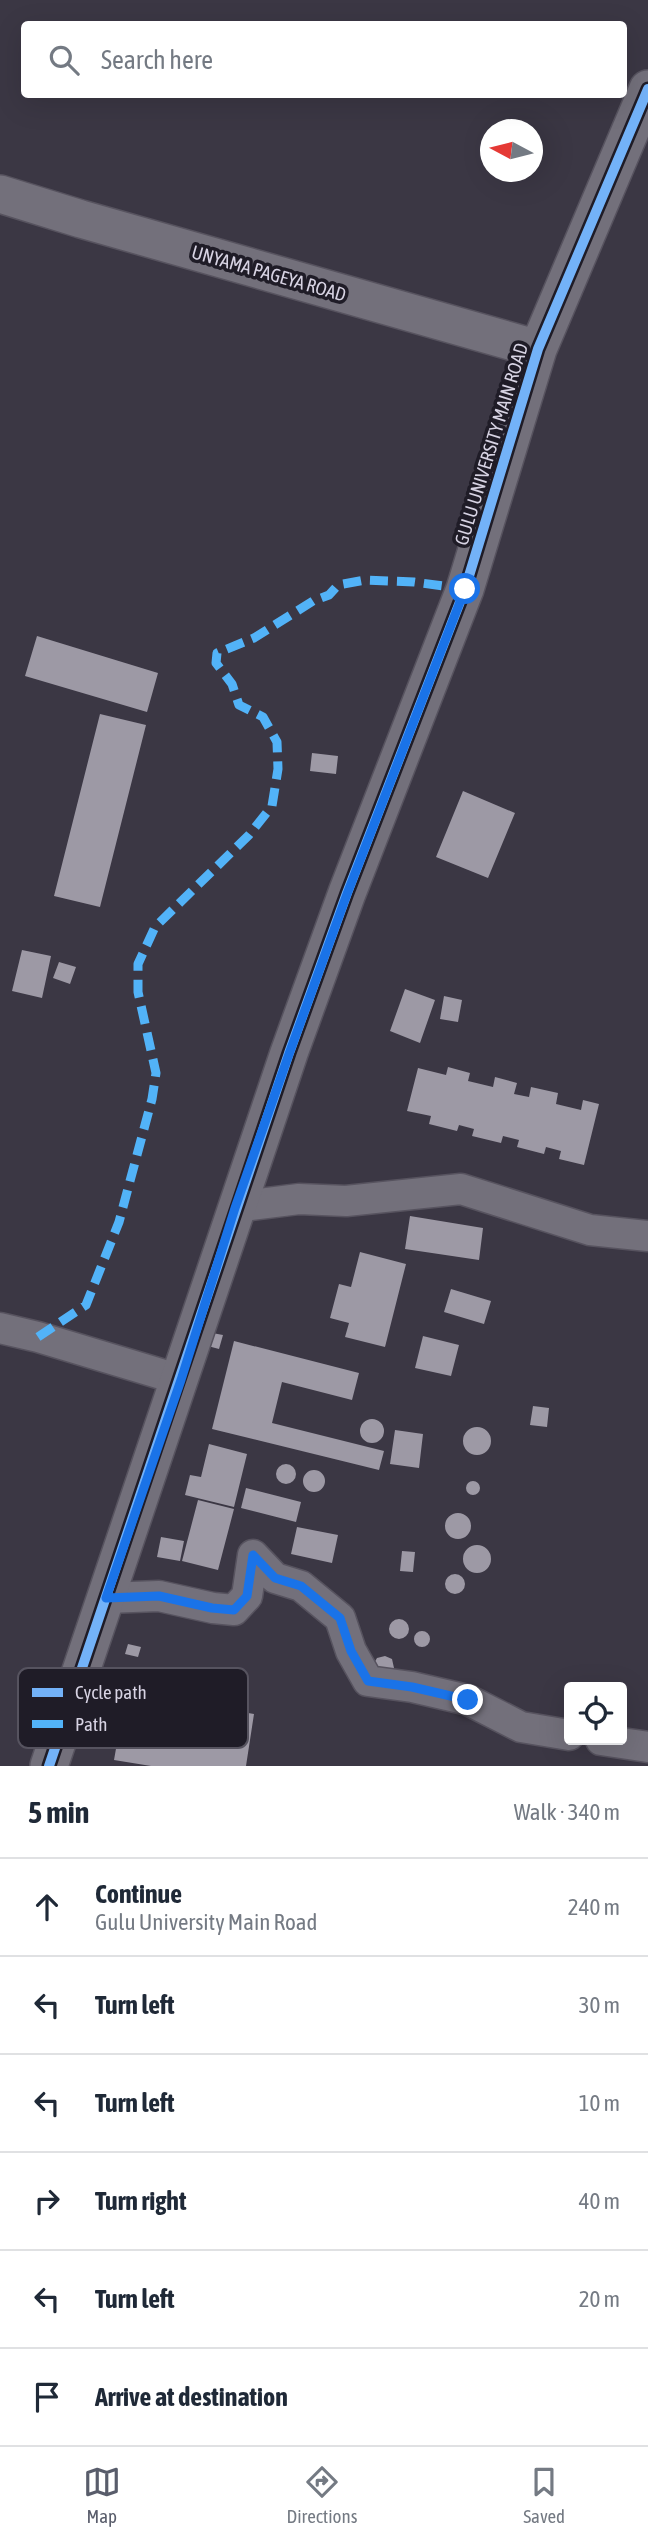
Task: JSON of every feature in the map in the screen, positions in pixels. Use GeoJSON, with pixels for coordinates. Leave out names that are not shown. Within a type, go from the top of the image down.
{"type":"FeatureCollection","features":[{"type":"Feature","properties":{"kind":"street","name":"GULU UNIVERSITY MAIN ROAD"},"geometry":{"type":"LineString","coordinates":[[82,1668],[181,1380],[235,1208],[342,906],[465,589],[538,349],[648,89]]}},
{"type":"Feature","properties":{"kind":"street","name":"UNYAMA PAGEYA ROAD"},"geometry":{"type":"LineString","coordinates":[[0,194],[538,349]]}},
{"type":"Feature","properties":{"kind":"street"},"geometry":{"type":"LineString","coordinates":[[235,1208],[299,1199],[346,1200],[461,1189],[590,1230],[648,1236]]}},
{"type":"Feature","properties":{"kind":"street"},"geometry":{"type":"LineString","coordinates":[[0,1328],[181,1380]]}},
{"type":"Feature","properties":{"kind":"street"},"geometry":{"type":"LineString","coordinates":[[106,1598],[159,1596],[234,1610],[247,1596],[253,1555],[275,1578],[301,1586],[340,1618],[351,1651],[368,1681],[412,1687],[468,1700],[521,1727],[564,1734]]}},
{"type":"Feature","properties":{"kind":"street"},"geometry":{"type":"LineString","coordinates":[[627,1744],[648,1747]]}},
{"type":"Feature","properties":{"kind":"street","name":"GULU UNIVERSITY MAIN ROAD"},"geometry":{"type":"LineString","coordinates":[[49,1766],[55,1748]]}},
{"type":"Feature","properties":{"kind":"building"},"geometry":{"type":"Polygon","coordinates":[[[37,636],[158,673],[147,712],[25,676],[37,636]]]}},
{"type":"Feature","properties":{"kind":"building"},"geometry":{"type":"Polygon","coordinates":[[[100,714],[146,725],[100,907],[54,896],[100,714]]]}},
{"type":"Feature","properties":{"kind":"building"},"geometry":{"type":"Polygon","coordinates":[[[312,753],[338,756],[336,774],[310,771],[312,753]]]}},
{"type":"Feature","properties":{"kind":"building"},"geometry":{"type":"Polygon","coordinates":[[[463,791],[515,813],[488,878],[436,857],[463,791]]]}},
{"type":"Feature","properties":{"kind":"building"},"geometry":{"type":"Polygon","coordinates":[[[22,950],[51,956],[42,998],[12,991],[22,950]]]}},
{"type":"Feature","properties":{"kind":"building"},"geometry":{"type":"Polygon","coordinates":[[[59,962],[76,967],[70,984],[53,978],[59,962]]]}},
{"type":"Feature","properties":{"kind":"building"},"geometry":{"type":"Polygon","coordinates":[[[405,989],[435,1000],[420,1043],[390,1031],[405,989]]]}},
{"type":"Feature","properties":{"kind":"building"},"geometry":{"type":"Polygon","coordinates":[[[444,996],[462,1000],[458,1022],[440,1019],[444,996]]]}},
{"type":"Feature","properties":{"kind":"building"},"geometry":{"type":"Polygon","coordinates":[[[448,1067],[470,1073],[468,1081],[493,1087],[495,1077],[517,1083],[514,1094],[529,1097],[531,1087],[558,1093],[556,1104],[581,1110],[583,1100],[599,1104],[584,1165],[559,1159],[561,1151],[546,1147],[544,1154],[517,1147],[519,1140],[503,1136],[501,1143],[472,1136],[474,1129],[459,1125],[457,1131],[429,1124],[431,1116],[407,1111],[418,1068],[446,1075],[448,1067]]]}},
{"type":"Feature","properties":{"kind":"building"},"geometry":{"type":"Polygon","coordinates":[[[410,1216],[483,1228],[479,1260],[405,1249],[410,1216]]]}},
{"type":"Feature","properties":{"kind":"building"},"geometry":{"type":"Polygon","coordinates":[[[360,1252],[406,1264],[385,1347],[345,1337],[349,1323],[330,1318],[339,1284],[351,1287],[360,1252]]]}},
{"type":"Feature","properties":{"kind":"building"},"geometry":{"type":"Polygon","coordinates":[[[451,1289],[491,1301],[484,1324],[444,1312],[451,1289]]]}},
{"type":"Feature","properties":{"kind":"building"},"geometry":{"type":"Polygon","coordinates":[[[207,1332],[223,1335],[219,1349],[204,1345],[207,1332]]]}},
{"type":"Feature","properties":{"kind":"building"},"geometry":{"type":"Polygon","coordinates":[[[423,1336],[459,1345],[451,1376],[415,1368],[423,1336]]]}},
{"type":"Feature","properties":{"kind":"building"},"geometry":{"type":"Polygon","coordinates":[[[234,1341],[359,1373],[352,1400],[282,1382],[272,1423],[384,1451],[379,1470],[212,1429],[234,1341]]]}},
{"type":"Feature","properties":{"kind":"building"},"geometry":{"type":"Polygon","coordinates":[[[533,1406],[549,1408],[547,1427],[530,1425],[533,1406]]]}},
{"type":"Feature","properties":{"kind":"building"},"geometry":{"type":"Polygon","coordinates":[[[367,1419],[377,1419],[384,1426],[384,1436],[377,1443],[367,1443],[360,1436],[360,1426],[367,1419]]]}},
{"type":"Feature","properties":{"kind":"building"},"geometry":{"type":"Polygon","coordinates":[[[477,1427],[487,1431],[491,1441],[487,1451],[477,1455],[467,1451],[463,1441],[467,1431],[477,1427]]]}},
{"type":"Feature","properties":{"kind":"building"},"geometry":{"type":"Polygon","coordinates":[[[395,1430],[423,1434],[419,1468],[390,1464],[395,1430]]]}},
{"type":"Feature","properties":{"kind":"building"},"geometry":{"type":"Polygon","coordinates":[[[209,1444],[247,1454],[234,1507],[185,1495],[190,1475],[201,1477],[209,1444]]]}},
{"type":"Feature","properties":{"kind":"building"},"geometry":{"type":"Polygon","coordinates":[[[282,1464],[290,1464],[296,1474],[290,1484],[282,1484],[276,1478],[276,1470],[282,1464]]]}},
{"type":"Feature","properties":{"kind":"building"},"geometry":{"type":"Polygon","coordinates":[[[310,1470],[318,1470],[325,1477],[325,1485],[318,1492],[310,1492],[303,1485],[303,1477],[310,1470]]]}},
{"type":"Feature","properties":{"kind":"building"},"geometry":{"type":"Polygon","coordinates":[[[473,1481],[478,1483],[478,1493],[473,1495],[468,1493],[466,1488],[468,1483],[473,1481]]]}},
{"type":"Feature","properties":{"kind":"building"},"geometry":{"type":"Polygon","coordinates":[[[246,1488],[301,1502],[296,1522],[241,1508],[246,1488]]]}},
{"type":"Feature","properties":{"kind":"building"},"geometry":{"type":"Polygon","coordinates":[[[198,1500],[234,1509],[218,1570],[182,1561],[198,1500]]]}},
{"type":"Feature","properties":{"kind":"building"},"geometry":{"type":"Polygon","coordinates":[[[458,1513],[467,1517],[471,1526],[467,1535],[458,1539],[449,1535],[445,1526],[449,1517],[458,1513]]]}},
{"type":"Feature","properties":{"kind":"building"},"geometry":{"type":"Polygon","coordinates":[[[297,1527],[338,1535],[332,1563],[291,1554],[297,1527]]]}},
{"type":"Feature","properties":{"kind":"building"},"geometry":{"type":"Polygon","coordinates":[[[161,1537],[184,1541],[180,1561],[157,1557],[161,1537]]]}},
{"type":"Feature","properties":{"kind":"building"},"geometry":{"type":"Polygon","coordinates":[[[477,1545],[487,1549],[491,1559],[487,1569],[477,1573],[467,1569],[463,1559],[467,1549],[477,1545]]]}},
{"type":"Feature","properties":{"kind":"building"},"geometry":{"type":"Polygon","coordinates":[[[402,1551],[415,1552],[413,1572],[400,1571],[402,1551]]]}},
{"type":"Feature","properties":{"kind":"building"},"geometry":{"type":"Polygon","coordinates":[[[455,1574],[462,1577],[465,1584],[462,1591],[455,1594],[448,1591],[445,1584],[448,1577],[455,1574]]]}},
{"type":"Feature","properties":{"kind":"building"},"geometry":{"type":"Polygon","coordinates":[[[395,1619],[403,1619],[409,1629],[403,1639],[395,1639],[389,1633],[389,1625],[395,1619]]]}},
{"type":"Feature","properties":{"kind":"building"},"geometry":{"type":"Polygon","coordinates":[[[422,1631],[428,1633],[428,1645],[422,1647],[416,1645],[414,1639],[416,1633],[422,1631]]]}},
{"type":"Feature","properties":{"kind":"building"},"geometry":{"type":"Polygon","coordinates":[[[128,1644],[141,1647],[138,1657],[125,1654],[128,1644]]]}},
{"type":"Feature","properties":{"kind":"building"},"geometry":{"type":"Polygon","coordinates":[[[385,1656],[392,1659],[394,1668],[390,1675],[373,1665],[377,1658],[385,1656]]]}},
{"type":"Feature","properties":{"kind":"building"},"geometry":{"type":"Polygon","coordinates":[[[248,1713],[254,1714],[246,1766],[151,1766],[114,1760],[116,1748],[248,1748],[248,1713]]]}},
{"type":"Feature","properties":{"kind":"marked path"},"geometry":{"type":"LineString","coordinates":[[38,1337],[86,1305],[119,1222],[152,1099],[156,1073],[138,992],[138,964],[155,927],[249,835],[272,806],[278,769],[277,742],[263,717],[239,705],[232,684],[216,663],[217,653],[254,638],[313,601],[329,595],[338,585],[365,580],[414,582],[465,589]]}},
{"type":"Feature","properties":{"kind":"cycle path"},"geometry":{"type":"LineString","coordinates":[[82,1668],[289,1053],[347,893],[465,589],[538,349],[648,89]]}},
{"type":"Feature","properties":{"kind":"cycle path"},"geometry":{"type":"LineString","coordinates":[[49,1766],[55,1748]]}},
{"type":"Feature","properties":{"kind":"route"},"geometry":{"type":"LineString","coordinates":[[465,589],[347,894],[289,1054],[106,1598],[159,1596],[234,1610],[247,1596],[253,1555],[275,1578],[301,1586],[340,1618],[351,1651],[368,1681],[412,1687],[468,1700]]}}]}
